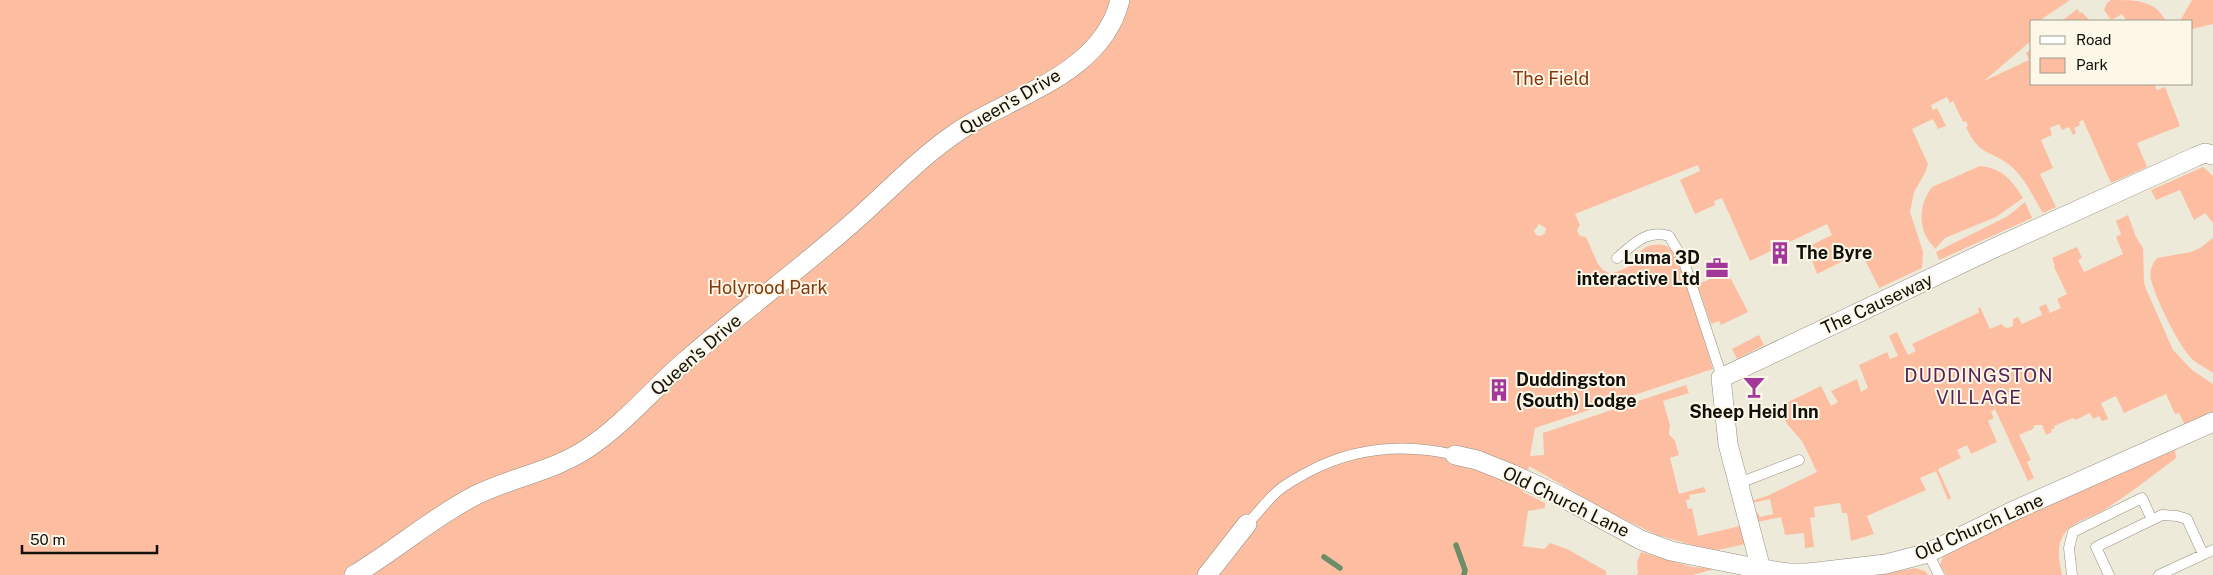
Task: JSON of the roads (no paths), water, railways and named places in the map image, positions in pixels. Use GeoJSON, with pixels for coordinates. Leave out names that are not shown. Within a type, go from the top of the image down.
{"type":"FeatureCollection","features":[{"type":"Feature","properties":{"kind":"street","name":"Queen's Drive"},"geometry":{"type":"LineString","coordinates":[[354,575],[380,559],[451,508],[480,493],[558,464],[585,450],[608,434],[682,364],[834,239],[952,135],[1051,80],[1076,64],[1093,50],[1109,27],[1120,0]]}},
{"type":"Feature","properties":{"kind":"street","name":"The Causeway"},"geometry":{"type":"LineString","coordinates":[[1727,376],[1964,263],[2195,157],[2206,154],[2213,155]]}},
{"type":"Feature","properties":{"kind":"street"},"geometry":{"type":"LineString","coordinates":[[1727,376],[1721,378],[1727,435],[1761,569]]}},
{"type":"Feature","properties":{"kind":"street","name":"Old Church Lane"},"geometry":{"type":"LineString","coordinates":[[1454,455],[1477,460],[1512,474],[1558,495],[1641,540],[1671,551],[1761,569],[1788,573],[1808,573],[1886,564],[1928,553],[2010,512],[2213,422]]}},
{"type":"Feature","properties":{"kind":"street"},"geometry":{"type":"LineString","coordinates":[[1207,575],[1247,524]]}},
{"type":"Feature","properties":{"kind":"lane"},"geometry":{"type":"LineString","coordinates":[[1617,258],[1641,238],[1662,234],[1669,236],[1683,259],[1719,368],[1727,376]]}},
{"type":"Feature","properties":{"kind":"lane"},"geometry":{"type":"LineString","coordinates":[[1247,524],[1280,490],[1301,476],[1337,458],[1364,451],[1387,448],[1420,449],[1454,455]]}},
{"type":"Feature","properties":{"kind":"lane"},"geometry":{"type":"LineString","coordinates":[[1739,484],[1799,460]]}},
{"type":"Feature","properties":{"kind":"lane"},"geometry":{"type":"LineString","coordinates":[[2072,575],[2068,548],[2073,532],[2142,498],[2152,520]]}},
{"type":"Feature","properties":{"kind":"lane"},"geometry":{"type":"LineString","coordinates":[[2109,575],[2096,547],[2162,515],[2177,516],[2187,520],[2208,552],[2159,575]]}},
{"type":"Feature","properties":{"kind":"lane"},"geometry":{"type":"LineString","coordinates":[[1928,553],[1939,575]]}},
{"type":"Feature","properties":{"kind":"waterway"},"geometry":{"type":"LineString","coordinates":[[1456,545],[1465,570],[1464,575]]}},
{"type":"Feature","properties":{"kind":"waterway"},"geometry":{"type":"LineString","coordinates":[[1324,557],[1340,568]]}},
{"type":"Feature","properties":{"kind":"place","name":"The Byre"},"geometry":{"type":"Point","coordinates":[1780,253]}},
{"type":"Feature","properties":{"kind":"place","name":"Luma 3D interactive Ltd"},"geometry":{"type":"Point","coordinates":[1717,268]}},
{"type":"Feature","properties":{"kind":"place","name":"Sheep Heid Inn"},"geometry":{"type":"Point","coordinates":[1754,387]}},
{"type":"Feature","properties":{"kind":"place","name":"Duddingston (South) Lodge"},"geometry":{"type":"Point","coordinates":[1499,390]}},
{"type":"Feature","properties":{"kind":"district","name":"DUDDINGSTON VILLAGE"},"geometry":{"type":"Point","coordinates":[1979,386]}},
{"type":"Feature","properties":{"kind":"park label","name":"The Field"},"geometry":{"type":"Point","coordinates":[1551,79]}},
{"type":"Feature","properties":{"kind":"park label","name":"Holyrood Park"},"geometry":{"type":"Point","coordinates":[768,288]}}]}
